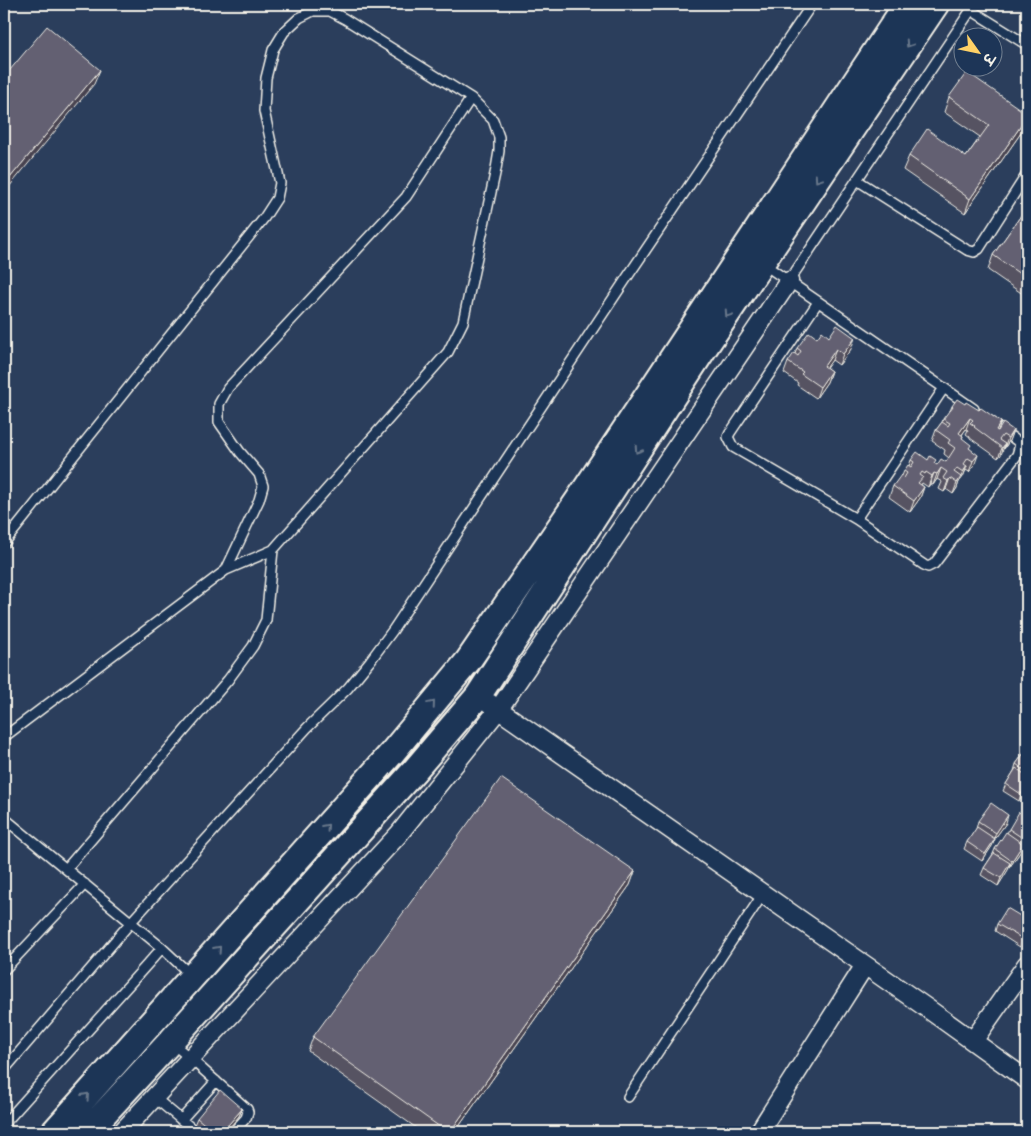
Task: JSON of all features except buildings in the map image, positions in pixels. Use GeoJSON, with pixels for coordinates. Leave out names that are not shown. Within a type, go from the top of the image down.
{"type":"FeatureCollection","features":[{"type":"Feature","properties":{"kind":"main road"},"geometry":{"type":"LineString","coordinates":[[54,1132],[391,754],[468,661],[581,496],[907,4]]}},
{"type":"Feature","properties":{"kind":"main road"},"geometry":{"type":"LineString","coordinates":[[87,1132],[408,778],[478,696],[762,263],[936,4]]}},
{"type":"Feature","properties":{"kind":"street"},"geometry":{"type":"LineString","coordinates":[[122,1132],[398,835],[498,710],[789,281]]}},
{"type":"Feature","properties":{"kind":"street"},"geometry":{"type":"LineString","coordinates":[[478,696],[1027,1080]]}},
{"type":"Feature","properties":{"kind":"street"},"geometry":{"type":"LineString","coordinates":[[973,1041],[1027,964]]}},
{"type":"Feature","properties":{"kind":"street"},"geometry":{"type":"LineString","coordinates":[[759,1132],[864,965]]}},
{"type":"Feature","properties":{"kind":"lane"},"geometry":{"type":"LineString","coordinates":[[4,1070],[131,922],[307,728],[348,688],[370,661],[393,630],[628,276],[812,4]]}},
{"type":"Feature","properties":{"kind":"lane"},"geometry":{"type":"LineString","coordinates":[[789,281],[973,7],[1027,45]]}},
{"type":"Feature","properties":{"kind":"lane"},"geometry":{"type":"LineString","coordinates":[[4,543],[264,218],[277,198],[280,183],[264,111],[266,78],[273,50],[284,32],[298,18],[313,11],[330,11],[471,98],[493,120],[499,137],[496,168],[463,322],[448,352],[273,550],[226,570],[4,737]]}},
{"type":"Feature","properties":{"kind":"lane"},"geometry":{"type":"LineString","coordinates":[[226,570],[259,500],[263,486],[259,474],[240,452],[219,422],[220,404],[228,388],[406,197],[471,98]]}},
{"type":"Feature","properties":{"kind":"lane"},"geometry":{"type":"LineString","coordinates":[[857,180],[967,250],[974,252],[979,249],[1027,174]]}},
{"type":"Feature","properties":{"kind":"lane"},"geometry":{"type":"LineString","coordinates":[[762,263],[944,388],[1020,444],[1017,455],[931,566],[924,565],[856,519],[734,447],[728,437],[818,302]]}},
{"type":"Feature","properties":{"kind":"lane"},"geometry":{"type":"LineString","coordinates":[[856,519],[944,388]]}},
{"type":"Feature","properties":{"kind":"lane"},"geometry":{"type":"LineString","coordinates":[[66,869],[222,688],[253,646],[266,620],[273,550]]}},
{"type":"Feature","properties":{"kind":"lane"},"geometry":{"type":"LineString","coordinates":[[5,822],[85,884],[193,976]]}},
{"type":"Feature","properties":{"kind":"lane"},"geometry":{"type":"LineString","coordinates":[[4,970],[85,884]]}},
{"type":"Feature","properties":{"kind":"lane"},"geometry":{"type":"LineString","coordinates":[[628,1097],[763,894]]}},
{"type":"Feature","properties":{"kind":"lane"},"geometry":{"type":"LineString","coordinates":[[4,1124],[162,948]]}},
{"type":"Feature","properties":{"kind":"lane"},"geometry":{"type":"LineString","coordinates":[[170,1042],[246,1108],[248,1112],[246,1118],[233,1132]]}},
{"type":"Feature","properties":{"kind":"lane"},"geometry":{"type":"LineString","coordinates":[[182,1120],[216,1081]]}},
{"type":"Feature","properties":{"kind":"lane"},"geometry":{"type":"LineString","coordinates":[[155,1098],[196,1132]]}}]}
